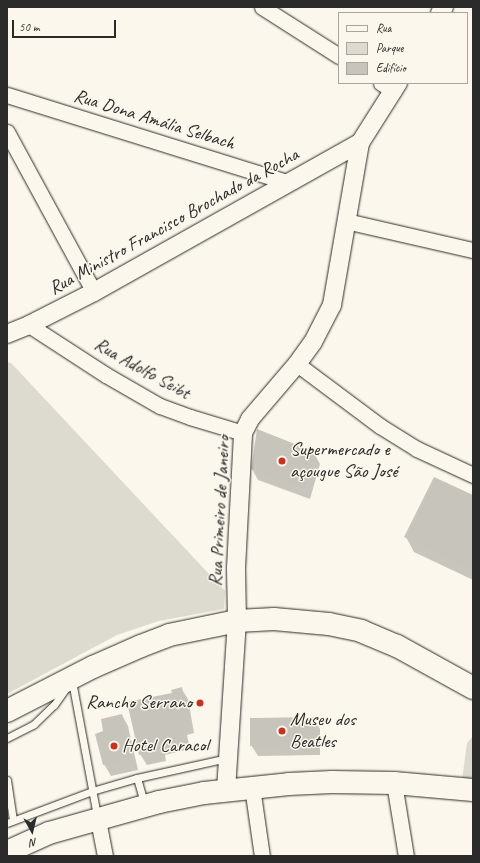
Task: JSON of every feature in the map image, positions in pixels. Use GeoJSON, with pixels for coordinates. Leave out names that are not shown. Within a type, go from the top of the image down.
{"type":"FeatureCollection","features":[{"type":"Feature","properties":{"kind":"main road"},"geometry":{"type":"LineString","coordinates":[[7,711],[116,657],[169,635],[237,621],[274,619],[329,624],[361,631],[397,646],[473,688]]}},
{"type":"Feature","properties":{"kind":"main road"},"geometry":{"type":"LineString","coordinates":[[7,852],[49,833],[145,806],[197,794],[226,790],[332,782],[394,782],[473,790]]}},
{"type":"Feature","properties":{"kind":"street"},"geometry":{"type":"LineString","coordinates":[[262,7],[338,55]]}},
{"type":"Feature","properties":{"kind":"street","name":"Rua Primeiro de Janeiro"},"geometry":{"type":"LineString","coordinates":[[226,790],[237,621],[236,568],[243,433],[250,419],[313,342],[332,305],[360,143],[391,86]]}},
{"type":"Feature","properties":{"kind":"street","name":"Rua Dona Amália Selbach"},"geometry":{"type":"LineString","coordinates":[[7,95],[289,183]]}},
{"type":"Feature","properties":{"kind":"street"},"geometry":{"type":"LineString","coordinates":[[7,132],[94,292]]}},
{"type":"Feature","properties":{"kind":"street","name":"Rua Ministro Francisco Brochado da Rocha"},"geometry":{"type":"LineString","coordinates":[[7,334],[29,325],[94,292],[360,143]]}},
{"type":"Feature","properties":{"kind":"street"},"geometry":{"type":"LineString","coordinates":[[346,221],[473,250]]}},
{"type":"Feature","properties":{"kind":"street","name":"Rua Adolfo Seibt"},"geometry":{"type":"LineString","coordinates":[[29,325],[106,375],[160,406],[243,433]]}},
{"type":"Feature","properties":{"kind":"street"},"geometry":{"type":"LineString","coordinates":[[296,364],[380,426],[417,449],[473,475]]}},
{"type":"Feature","properties":{"kind":"street"},"geometry":{"type":"LineString","coordinates":[[394,782],[406,856]]}},
{"type":"Feature","properties":{"kind":"street"},"geometry":{"type":"LineString","coordinates":[[252,787],[262,856]]}},
{"type":"Feature","properties":{"kind":"street"},"geometry":{"type":"LineString","coordinates":[[98,820],[105,856]]}},
{"type":"Feature","properties":{"kind":"lane"},"geometry":{"type":"LineString","coordinates":[[7,738],[34,724],[54,705],[72,679]]}},
{"type":"Feature","properties":{"kind":"lane"},"geometry":{"type":"LineString","coordinates":[[72,679],[98,820]]}},
{"type":"Feature","properties":{"kind":"lane"},"geometry":{"type":"LineString","coordinates":[[7,780],[10,822],[92,791],[137,778],[227,758]]}},
{"type":"Feature","properties":{"kind":"lane"},"geometry":{"type":"LineString","coordinates":[[137,778],[145,806]]}},
{"type":"Feature","properties":{"kind":"green space"},"geometry":{"type":"Polygon","coordinates":[[[7,362],[11,363],[225,591],[224,609],[159,621],[117,635],[7,694],[7,362]]]}},
{"type":"Feature","properties":{"kind":"green space"},"geometry":{"type":"Polygon","coordinates":[[[473,736],[473,782],[462,780],[467,743],[473,736]]]}},
{"type":"Feature","properties":{"kind":"building","name":"Supermercado e açougue São José"},"geometry":{"type":"Polygon","coordinates":[[[257,429],[315,452],[304,488],[251,469],[257,429]]]}},
{"type":"Feature","properties":{"kind":"building"},"geometry":{"type":"Polygon","coordinates":[[[434,477],[473,495],[473,570],[404,537],[434,477]]]}},
{"type":"Feature","properties":{"kind":"building"},"geometry":{"type":"Polygon","coordinates":[[[182,687],[189,722],[181,724],[184,738],[159,744],[160,749],[139,755],[127,702],[172,693],[171,690],[182,687]]]}},
{"type":"Feature","properties":{"kind":"building","name":"Hotel Caracol"},"geometry":{"type":"Polygon","coordinates":[[[122,714],[132,759],[103,765],[95,734],[103,731],[101,719],[122,714]]]}},
{"type":"Feature","properties":{"kind":"building","name":"Museu dos Beatles"},"geometry":{"type":"Polygon","coordinates":[[[314,717],[314,744],[250,746],[250,718],[314,717]]]}},
{"type":"Feature","properties":{"kind":"place","name":"Supermercado e açougue São José"},"geometry":{"type":"Point","coordinates":[282,461]}},
{"type":"Feature","properties":{"kind":"place","name":"Rancho Serrano"},"geometry":{"type":"Point","coordinates":[200,703]}},
{"type":"Feature","properties":{"kind":"place","name":"Museu dos Beatles"},"geometry":{"type":"Point","coordinates":[282,731]}},
{"type":"Feature","properties":{"kind":"place","name":"Hotel Caracol"},"geometry":{"type":"Point","coordinates":[114,746]}}]}
